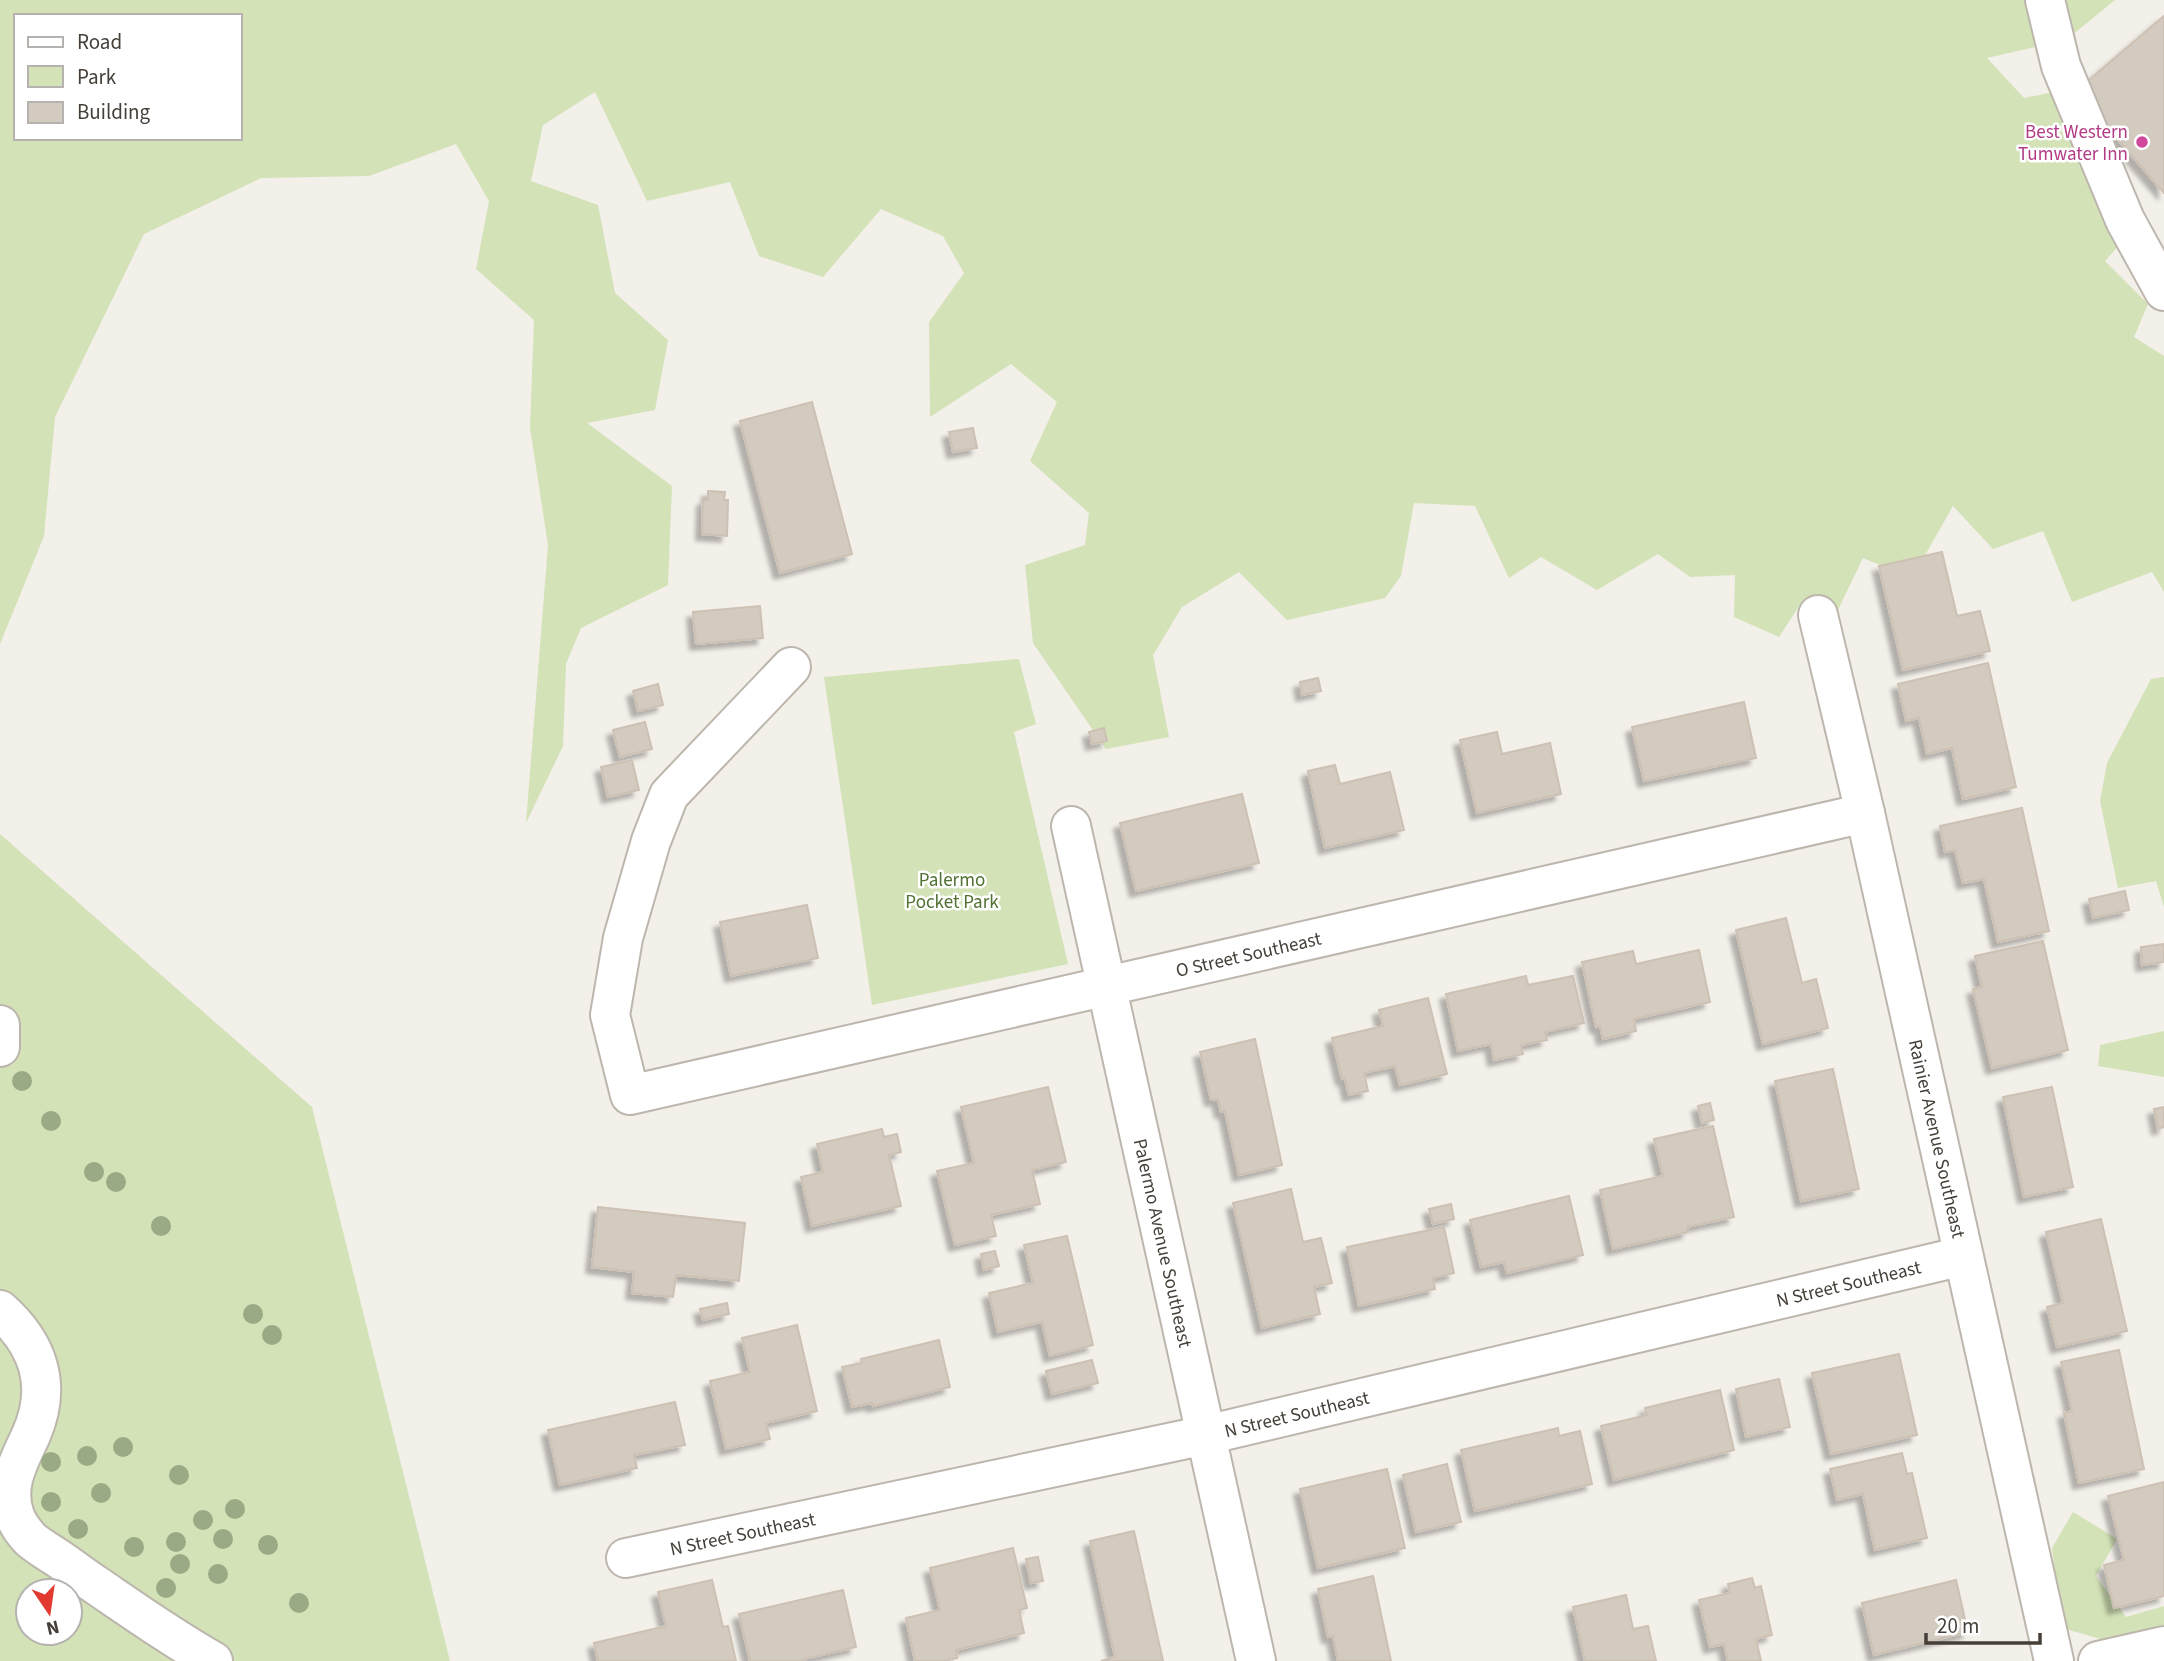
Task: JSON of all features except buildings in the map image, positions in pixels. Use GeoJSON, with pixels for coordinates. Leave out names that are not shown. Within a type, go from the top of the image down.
{"type":"FeatureCollection","features":[{"type":"Feature","properties":{"kind":"street"},"geometry":{"type":"LineString","coordinates":[[2045,0],[2061,66],[2125,220],[2164,291]]}},
{"type":"Feature","properties":{"kind":"street","name":"Rainier Avenue Southeast"},"geometry":{"type":"LineString","coordinates":[[1818,615],[1865,813],[2054,1661]]}},
{"type":"Feature","properties":{"kind":"street","name":"O Street Southeast"},"geometry":{"type":"LineString","coordinates":[[791,667],[669,796],[651,841],[623,938],[610,1015],[630,1095],[1865,813]]}},
{"type":"Feature","properties":{"kind":"street","name":"Palermo Avenue Southeast"},"geometry":{"type":"LineString","coordinates":[[1071,826],[1255,1661]]}},
{"type":"Feature","properties":{"kind":"street"},"geometry":{"type":"LineString","coordinates":[[0,1025],[0,1047]]}},
{"type":"Feature","properties":{"kind":"street","name":"N Street Southeast"},"geometry":{"type":"LineString","coordinates":[[626,1558],[1206,1435],[1963,1256]]}},
{"type":"Feature","properties":{"kind":"street"},"geometry":{"type":"LineString","coordinates":[[0,1310],[31,1345],[40,1380],[36,1420],[14,1476],[13,1506],[20,1528],[36,1544],[78,1574],[170,1636],[213,1661]]}},
{"type":"Feature","properties":{"kind":"street"},"geometry":{"type":"LineString","coordinates":[[2098,1661],[2164,1646]]}},
{"type":"Feature","properties":{"kind":"green space"},"geometry":{"type":"Polygon","coordinates":[[[0,0],[2115,0],[2066,40],[1987,58],[2024,98],[2064,90],[2102,131],[2079,166],[2114,186],[2120,244],[2105,261],[2148,304],[2134,337],[2164,356],[2164,592],[2152,572],[2072,602],[2043,531],[1993,549],[1953,506],[1912,578],[1863,558],[1835,616],[1801,603],[1779,637],[1734,617],[1735,575],[1690,577],[1658,554],[1597,590],[1541,557],[1509,578],[1475,506],[1414,503],[1401,576],[1385,598],[1287,620],[1239,572],[1182,607],[1153,655],[1169,737],[1106,749],[1033,643],[1025,565],[1085,545],[1089,513],[1030,461],[1057,402],[1011,364],[930,417],[929,322],[964,273],[943,236],[881,209],[823,277],[759,256],[730,182],[647,201],[595,92],[543,125],[531,181],[598,205],[615,293],[668,340],[655,410],[587,423],[672,486],[668,585],[581,628],[566,664],[563,746],[526,823],[548,545],[530,428],[534,320],[476,269],[489,201],[456,144],[369,176],[261,178],[144,234],[55,417],[44,536],[0,644],[0,0]]]}},
{"type":"Feature","properties":{"kind":"green space","name":"Palermo Pocket Park"},"geometry":{"type":"Polygon","coordinates":[[[1019,659],[1036,724],[1014,732],[1068,964],[872,1005],[824,677],[1019,659]]]}},
{"type":"Feature","properties":{"kind":"green space"},"geometry":{"type":"Polygon","coordinates":[[[2164,677],[2164,907],[2156,881],[2118,888],[2100,801],[2107,763],[2151,679],[2164,677]]]}},
{"type":"Feature","properties":{"kind":"green space"},"geometry":{"type":"Polygon","coordinates":[[[0,834],[312,1107],[450,1661],[0,1661],[0,834]]]}},
{"type":"Feature","properties":{"kind":"green space"},"geometry":{"type":"Polygon","coordinates":[[[2164,1031],[2164,1077],[2098,1066],[2100,1045],[2164,1031]]]}},
{"type":"Feature","properties":{"kind":"green space"},"geometry":{"type":"Polygon","coordinates":[[[2073,1512],[2117,1539],[2096,1576],[2126,1617],[2164,1606],[2164,1627],[2122,1645],[2062,1628],[2052,1548],[2073,1512]]]}},
{"type":"Feature","properties":{"kind":"place","name":"Best Western Tumwater Inn"},"geometry":{"type":"Point","coordinates":[2142,142]}}]}
